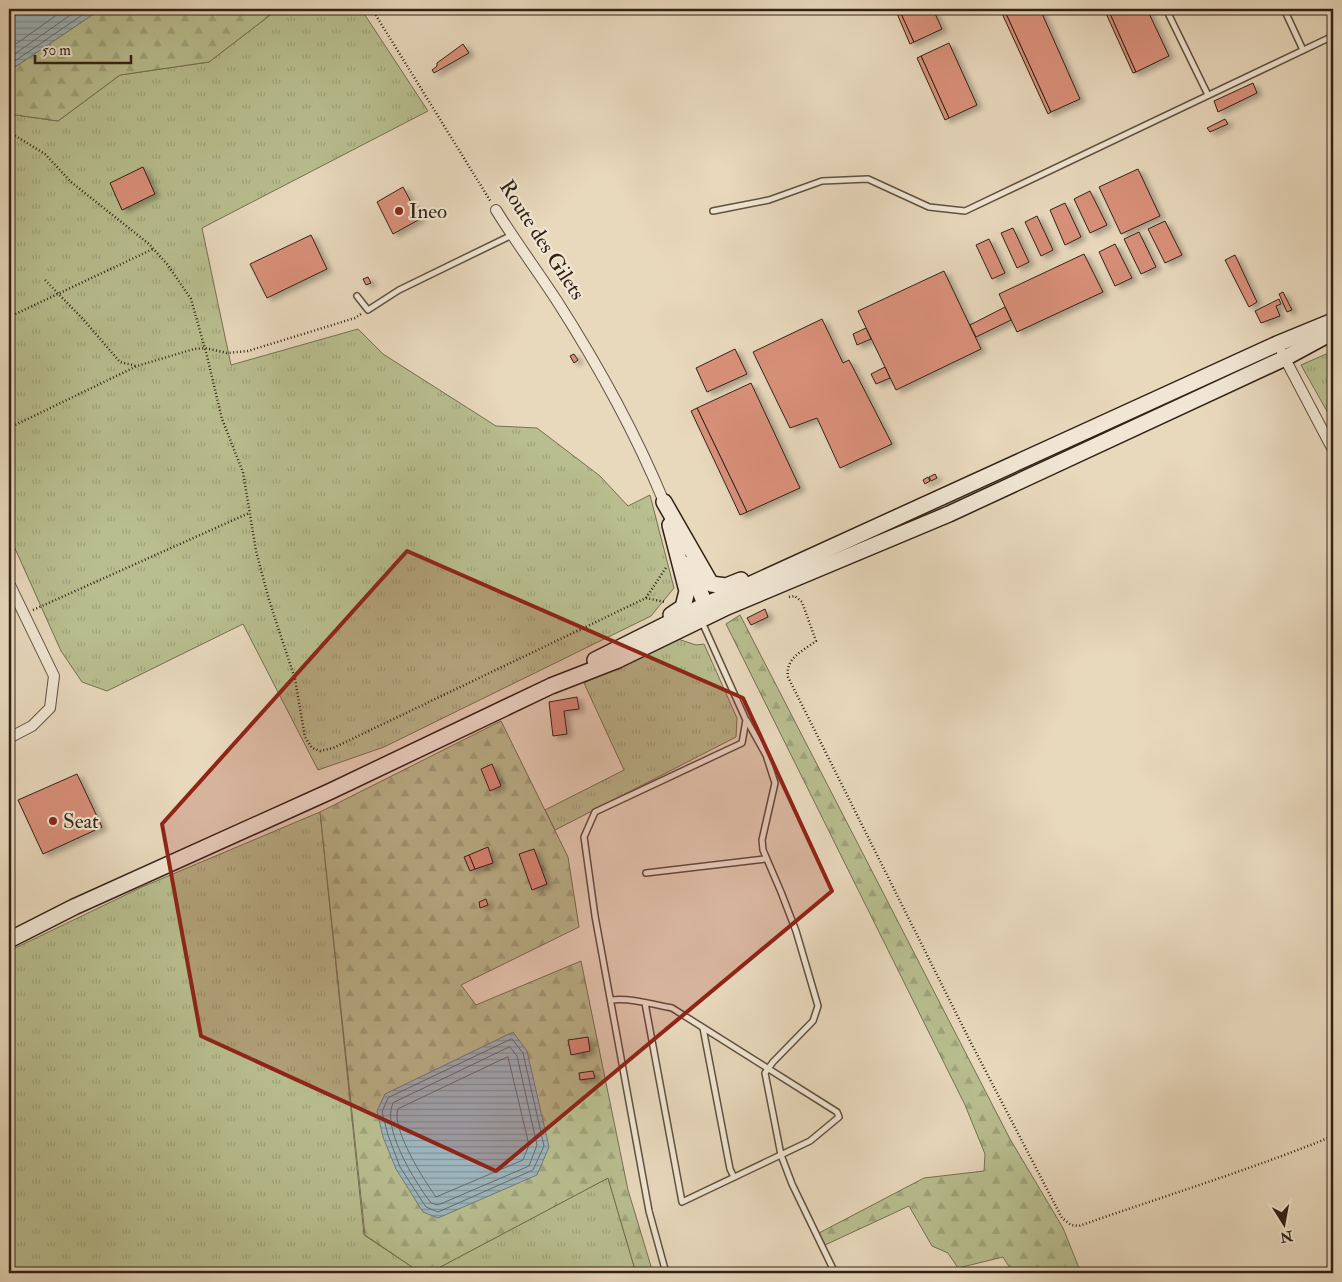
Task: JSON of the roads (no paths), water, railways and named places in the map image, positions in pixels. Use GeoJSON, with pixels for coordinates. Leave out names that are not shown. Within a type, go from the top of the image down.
{"type":"FeatureCollection","features":[{"type":"Feature","properties":{"kind":"main road"},"geometry":{"type":"LineString","coordinates":[[550,686],[618,660],[803,560],[1277,344],[1333,321]]}},
{"type":"Feature","properties":{"kind":"main road"},"geometry":{"type":"LineString","coordinates":[[9,940],[74,907],[331,792],[550,686],[635,639],[703,613],[727,607],[949,514],[1285,358],[1333,332]]}},
{"type":"Feature","properties":{"kind":"main road","name":"Route des Gilets"},"geometry":{"type":"LineString","coordinates":[[664,502],[711,584],[726,586],[776,565],[803,560]]}},
{"type":"Feature","properties":{"kind":"main road","name":"Route des Gilets"},"geometry":{"type":"LineString","coordinates":[[635,639],[683,607],[687,590],[664,502]]}},
{"type":"Feature","properties":{"kind":"main road","name":"Route des Gilets"},"geometry":{"type":"LineString","coordinates":[[664,502],[703,613]]}},
{"type":"Feature","properties":{"kind":"street","name":"Route des Gilets"},"geometry":{"type":"LineString","coordinates":[[496,210],[557,301],[598,368],[643,452],[664,502]]}},
{"type":"Feature","properties":{"kind":"street"},"geometry":{"type":"LineString","coordinates":[[1277,344],[1333,450]]}},
{"type":"Feature","properties":{"kind":"street"},"geometry":{"type":"LineString","coordinates":[[9,582],[54,676],[50,708],[32,726],[9,738]]}},
{"type":"Feature","properties":{"kind":"lane"},"geometry":{"type":"LineString","coordinates":[[1166,9],[1208,95]]}},
{"type":"Feature","properties":{"kind":"lane"},"geometry":{"type":"LineString","coordinates":[[1284,9],[1303,50]]}},
{"type":"Feature","properties":{"kind":"lane"},"geometry":{"type":"LineString","coordinates":[[713,211],[769,200],[822,181],[868,179],[928,207],[965,211],[1333,36]]}},
{"type":"Feature","properties":{"kind":"lane"},"geometry":{"type":"LineString","coordinates":[[357,296],[368,310],[399,290],[512,236]]}},
{"type":"Feature","properties":{"kind":"lane"},"geometry":{"type":"LineString","coordinates":[[703,613],[746,720],[766,755],[775,783],[762,840],[765,859],[782,892],[796,931],[818,1006],[813,1021],[765,1073],[781,1155],[792,1184],[835,1273]]}},
{"type":"Feature","properties":{"kind":"lane"},"geometry":{"type":"LineString","coordinates":[[666,1273],[648,1211],[584,837],[595,812],[742,743],[746,720]]}},
{"type":"Feature","properties":{"kind":"lane"},"geometry":{"type":"LineString","coordinates":[[646,873],[765,859]]}},
{"type":"Feature","properties":{"kind":"lane"},"geometry":{"type":"LineString","coordinates":[[611,1000],[625,999],[672,1008],[837,1112],[838,1118],[810,1141],[682,1202],[645,1003]]}},
{"type":"Feature","properties":{"kind":"lane"},"geometry":{"type":"LineString","coordinates":[[703,1028],[730,1170],[734,1177]]}},
{"type":"Feature","properties":{"kind":"water"},"geometry":{"type":"Polygon","coordinates":[[[9,9],[101,9],[9,71],[9,9]]]}},
{"type":"Feature","properties":{"kind":"water"},"geometry":{"type":"Polygon","coordinates":[[[513,1032],[527,1051],[549,1147],[537,1175],[438,1218],[423,1212],[396,1169],[383,1137],[377,1111],[385,1094],[513,1032]]]}},
{"type":"Feature","properties":{"kind":"place","name":"Ineo"},"geometry":{"type":"Point","coordinates":[399,211]}},
{"type":"Feature","properties":{"kind":"place","name":"Seat"},"geometry":{"type":"Point","coordinates":[53,821]}}]}
